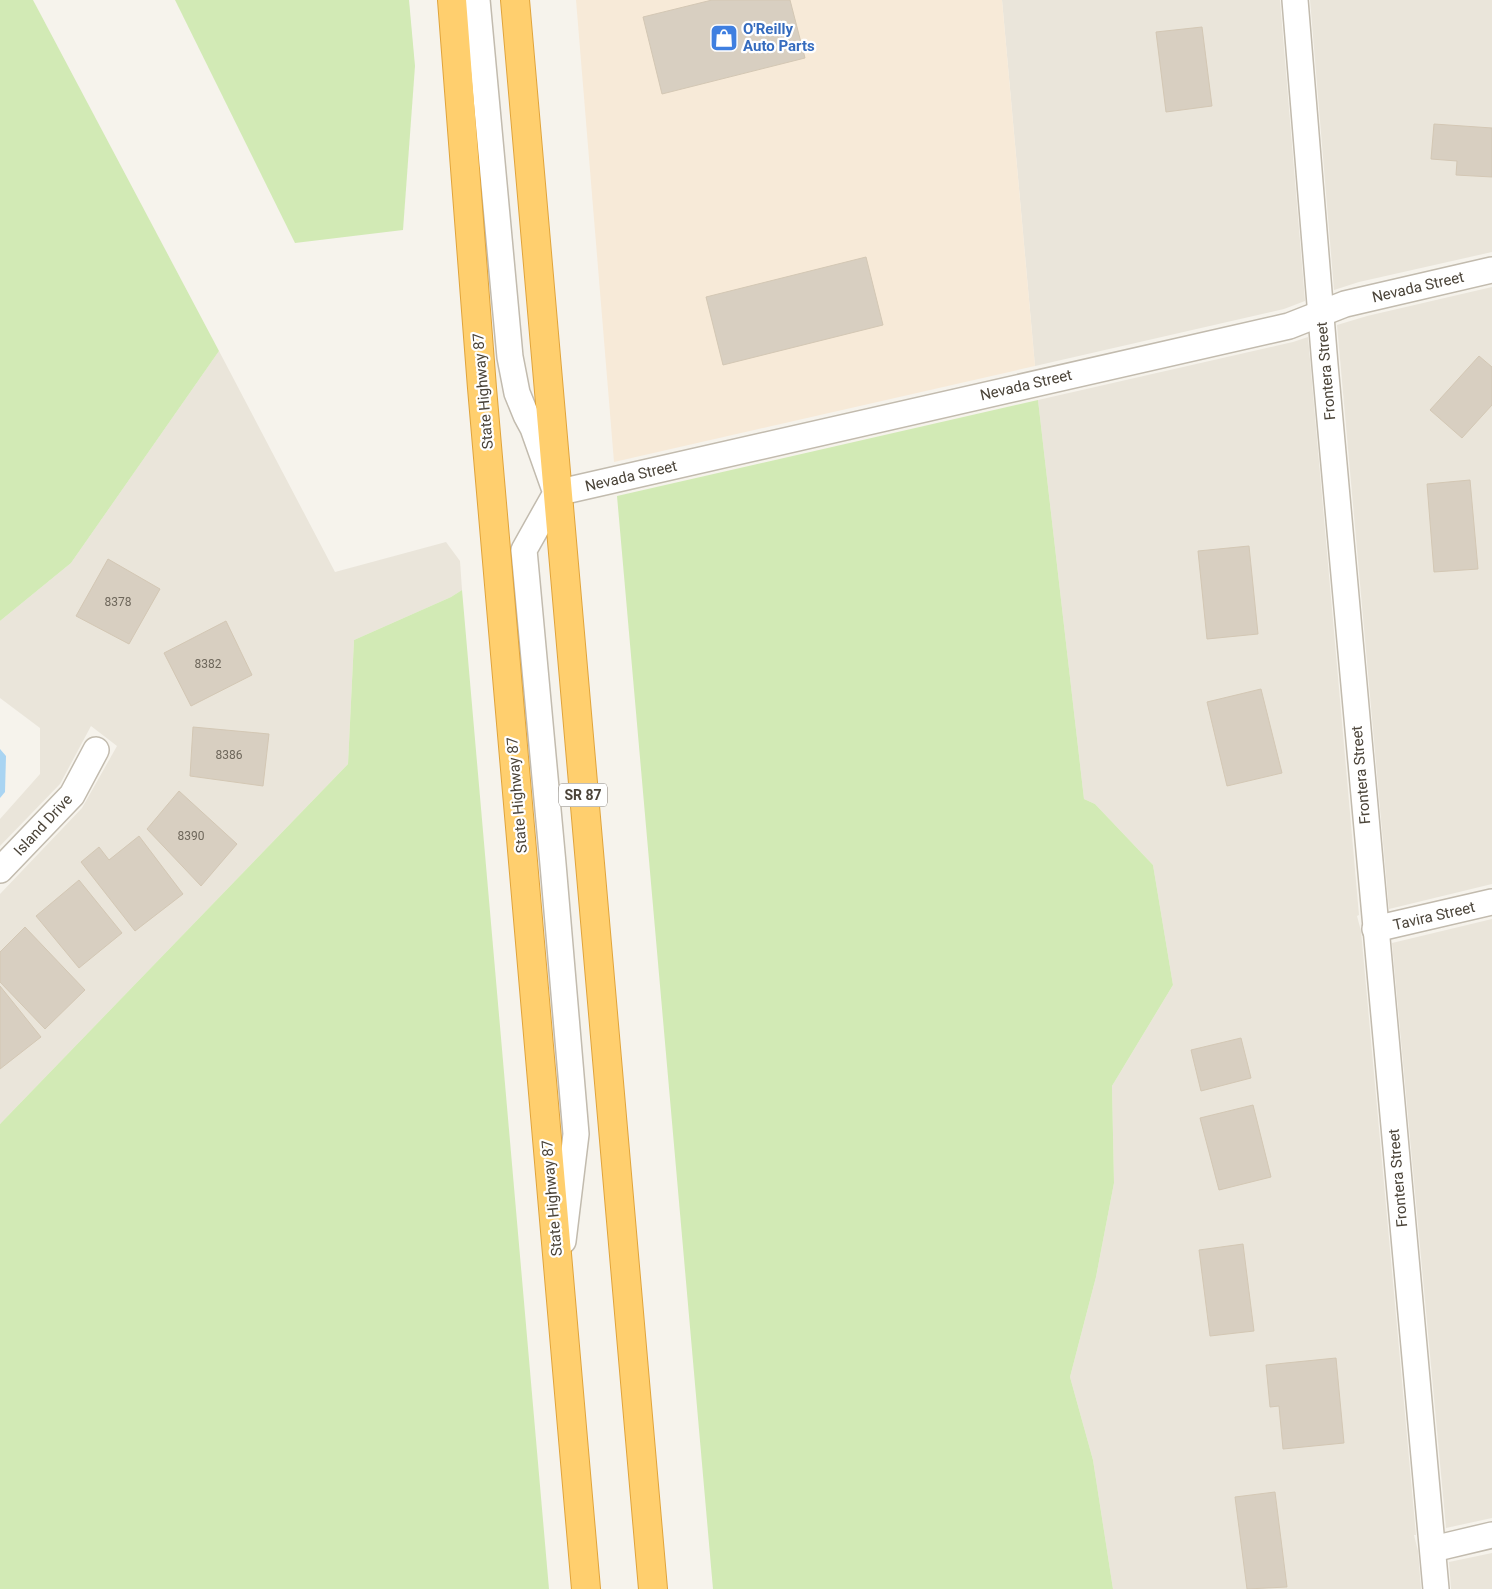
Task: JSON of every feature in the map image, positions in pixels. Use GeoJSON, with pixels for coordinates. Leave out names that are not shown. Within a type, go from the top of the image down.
{"type":"FeatureCollection","features":[{"type":"Feature","properties":{"kind":"highway","name":"State Highway 87"},"geometry":{"type":"LineString","coordinates":[[452,0],[482,388],[586,1589]]}},
{"type":"Feature","properties":{"kind":"highway","name":"SR 87"},"geometry":{"type":"LineString","coordinates":[[515,0],[556,492],[653,1589]]}},
{"type":"Feature","properties":{"kind":"street"},"geometry":{"type":"LineString","coordinates":[[477,0],[510,357],[517,393],[533,428],[556,492],[524,550],[553,854],[576,1134],[559,1274]]}},
{"type":"Feature","properties":{"kind":"street","name":"Frontera Street"},"geometry":{"type":"LineString","coordinates":[[1295,0],[1375,929],[1436,1589]]}},
{"type":"Feature","properties":{"kind":"street","name":"Nevada Street"},"geometry":{"type":"LineString","coordinates":[[556,492],[1289,326],[1344,304],[1492,270]]}},
{"type":"Feature","properties":{"kind":"street","name":"Island Drive"},"geometry":{"type":"LineString","coordinates":[[0,870],[72,795],[96,750]]}},
{"type":"Feature","properties":{"kind":"street","name":"Tavira Street"},"geometry":{"type":"LineString","coordinates":[[1375,929],[1492,902]]}},
{"type":"Feature","properties":{"kind":"street"},"geometry":{"type":"LineString","coordinates":[[1432,1549],[1492,1535]]}},
{"type":"Feature","properties":{"kind":"shaded area"},"geometry":{"type":"Polygon","coordinates":[[[576,0],[1002,0],[1035,366],[614,462],[576,0]]]}},
{"type":"Feature","properties":{"kind":"shaded area"},"geometry":{"type":"Polygon","coordinates":[[[1002,0],[1280,0],[1305,301],[1284,309],[1035,366],[1002,0]]]}},
{"type":"Feature","properties":{"kind":"shaded area"},"geometry":{"type":"Polygon","coordinates":[[[1310,0],[1492,0],[1492,252],[1359,282],[1334,290],[1310,0]]]}},
{"type":"Feature","properties":{"kind":"shaded area"},"geometry":{"type":"Polygon","coordinates":[[[1492,287],[1492,884],[1389,909],[1337,325],[1367,316],[1492,287]]]}},
{"type":"Feature","properties":{"kind":"shaded area"},"geometry":{"type":"Polygon","coordinates":[[[1308,337],[1359,915],[1357,916],[1361,931],[1416,1535],[1414,1535],[1418,1551],[1421,1589],[1113,1589],[1093,1460],[1070,1377],[1096,1277],[1114,1183],[1112,1086],[1173,985],[1153,865],[1095,804],[1084,799],[1038,400],[1308,337]]]}},
{"type":"Feature","properties":{"kind":"shaded area"},"geometry":{"type":"Polygon","coordinates":[[[219,351],[335,572],[446,542],[460,561],[462,590],[451,597],[354,640],[348,764],[0,1124],[0,894],[82,808],[117,746],[91,726],[60,784],[0,846],[0,819],[40,774],[40,728],[0,698],[0,621],[71,563],[219,351]]]}},
{"type":"Feature","properties":{"kind":"shaded area"},"geometry":{"type":"Polygon","coordinates":[[[1492,919],[1492,1518],[1446,1528],[1392,943],[1492,919]]]}},
{"type":"Feature","properties":{"kind":"shaded area"},"geometry":{"type":"Polygon","coordinates":[[[1492,1553],[1492,1589],[1451,1589],[1449,1562],[1492,1553]]]}},
{"type":"Feature","properties":{"kind":"green space"},"geometry":{"type":"Polygon","coordinates":[[[0,0],[33,0],[219,351],[71,563],[0,621],[0,0]]]}},
{"type":"Feature","properties":{"kind":"green space"},"geometry":{"type":"Polygon","coordinates":[[[175,0],[409,0],[415,66],[403,230],[295,243],[175,0]]]}},
{"type":"Feature","properties":{"kind":"green space"},"geometry":{"type":"Polygon","coordinates":[[[1038,400],[1084,799],[1095,804],[1153,865],[1173,985],[1112,1086],[1114,1183],[1096,1277],[1070,1377],[1093,1460],[1113,1589],[713,1589],[617,496],[1038,400]]]}},
{"type":"Feature","properties":{"kind":"green space"},"geometry":{"type":"Polygon","coordinates":[[[462,590],[549,1589],[0,1589],[0,1124],[348,764],[354,640],[451,597],[462,590]]]}},
{"type":"Feature","properties":{"kind":"water"},"geometry":{"type":"Polygon","coordinates":[[[0,749],[6,756],[5,792],[0,798],[0,749]]]}},
{"type":"Feature","properties":{"kind":"building","name":"O'Reilly Auto Parts"},"geometry":{"type":"Polygon","coordinates":[[[712,0],[790,0],[805,58],[662,94],[643,17],[712,0]]]}},
{"type":"Feature","properties":{"kind":"building"},"geometry":{"type":"Polygon","coordinates":[[[1202,27],[1212,106],[1166,112],[1156,32],[1202,27]]]}},
{"type":"Feature","properties":{"kind":"building"},"geometry":{"type":"Polygon","coordinates":[[[1434,124],[1492,128],[1492,177],[1456,175],[1457,161],[1431,159],[1434,124]]]}},
{"type":"Feature","properties":{"kind":"building"},"geometry":{"type":"Polygon","coordinates":[[[866,257],[883,325],[723,365],[706,297],[866,257]]]}},
{"type":"Feature","properties":{"kind":"building"},"geometry":{"type":"Polygon","coordinates":[[[1479,356],[1492,367],[1492,405],[1462,438],[1430,410],[1479,356]]]}},
{"type":"Feature","properties":{"kind":"building"},"geometry":{"type":"Polygon","coordinates":[[[1470,480],[1478,569],[1434,572],[1427,484],[1470,480]]]}},
{"type":"Feature","properties":{"kind":"building"},"geometry":{"type":"Polygon","coordinates":[[[1249,546],[1258,634],[1207,639],[1198,551],[1249,546]]]}},
{"type":"Feature","properties":{"kind":"building"},"geometry":{"type":"Polygon","coordinates":[[[108,559],[160,589],[129,644],[76,616],[108,559]]]}},
{"type":"Feature","properties":{"kind":"building"},"geometry":{"type":"Polygon","coordinates":[[[226,621],[252,675],[191,706],[164,653],[226,621]]]}},
{"type":"Feature","properties":{"kind":"building"},"geometry":{"type":"Polygon","coordinates":[[[1261,689],[1282,773],[1227,786],[1207,702],[1261,689]]]}},
{"type":"Feature","properties":{"kind":"building"},"geometry":{"type":"Polygon","coordinates":[[[193,727],[269,734],[263,786],[190,776],[193,727]]]}},
{"type":"Feature","properties":{"kind":"building"},"geometry":{"type":"Polygon","coordinates":[[[179,791],[237,844],[201,886],[147,829],[179,791]]]}},
{"type":"Feature","properties":{"kind":"building"},"geometry":{"type":"Polygon","coordinates":[[[139,836],[183,894],[135,931],[81,862],[99,847],[109,860],[139,836]]]}},
{"type":"Feature","properties":{"kind":"building"},"geometry":{"type":"Polygon","coordinates":[[[79,880],[122,933],[79,968],[36,916],[79,880]]]}},
{"type":"Feature","properties":{"kind":"building"},"geometry":{"type":"Polygon","coordinates":[[[25,927],[85,990],[45,1029],[0,982],[0,952],[25,927]]]}},
{"type":"Feature","properties":{"kind":"building"},"geometry":{"type":"Polygon","coordinates":[[[0,986],[41,1037],[0,1069],[0,986]]]}},
{"type":"Feature","properties":{"kind":"building"},"geometry":{"type":"Polygon","coordinates":[[[1241,1038],[1251,1078],[1201,1091],[1191,1050],[1241,1038]]]}},
{"type":"Feature","properties":{"kind":"building"},"geometry":{"type":"Polygon","coordinates":[[[1253,1105],[1271,1177],[1219,1190],[1200,1118],[1253,1105]]]}},
{"type":"Feature","properties":{"kind":"building"},"geometry":{"type":"Polygon","coordinates":[[[1243,1244],[1254,1331],[1210,1336],[1199,1250],[1243,1244]]]}},
{"type":"Feature","properties":{"kind":"building"},"geometry":{"type":"Polygon","coordinates":[[[1336,1358],[1344,1443],[1283,1449],[1279,1406],[1270,1407],[1266,1365],[1336,1358]]]}},
{"type":"Feature","properties":{"kind":"building"},"geometry":{"type":"Polygon","coordinates":[[[1275,1492],[1287,1587],[1247,1589],[1235,1497],[1275,1492]]]}},
{"type":"Feature","properties":{"kind":"place","name":"O'Reilly Auto Parts"},"geometry":{"type":"Point","coordinates":[724,38]}}]}
